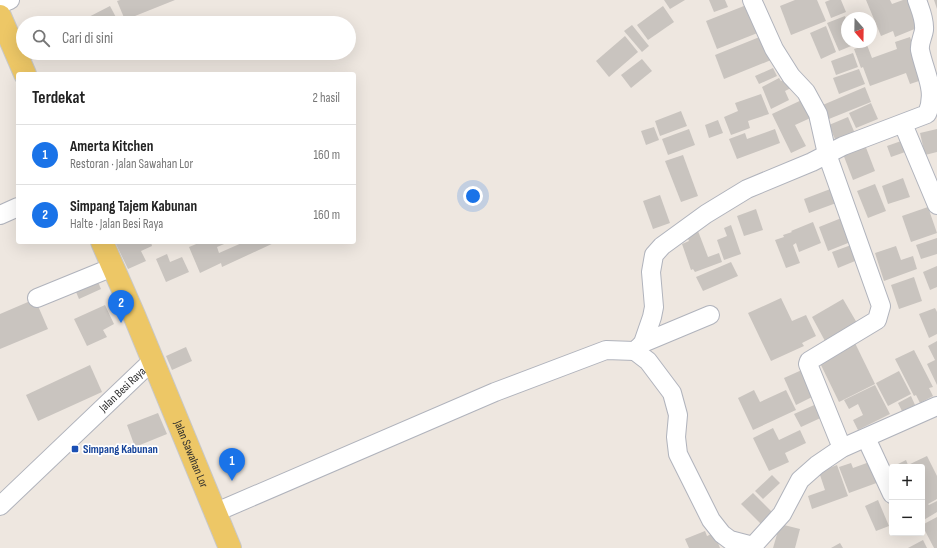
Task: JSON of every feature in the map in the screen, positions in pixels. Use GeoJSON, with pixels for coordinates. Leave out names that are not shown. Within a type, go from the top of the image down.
{"type":"FeatureCollection","features":[{"type":"Feature","properties":{"kind":"main road"},"geometry":{"type":"LineString","coordinates":[[0,16],[16,53]]}},
{"type":"Feature","properties":{"kind":"main road"},"geometry":{"type":"LineString","coordinates":[[19,60],[24,72]]}},
{"type":"Feature","properties":{"kind":"main road","name":"Jalan Besi Raya"},"geometry":{"type":"LineString","coordinates":[[103,244],[152,361]]}},
{"type":"Feature","properties":{"kind":"main road","name":"Jalan Sawahan Lor"},"geometry":{"type":"LineString","coordinates":[[152,361],[214,513],[230,548]]}},
{"type":"Feature","properties":{"kind":"street"},"geometry":{"type":"LineString","coordinates":[[0,4],[10,0]]}},
{"type":"Feature","properties":{"kind":"street"},"geometry":{"type":"LineString","coordinates":[[752,0],[774,49],[791,76],[806,92],[818,114],[827,154],[881,306],[877,320],[809,361],[808,364],[842,448]]}},
{"type":"Feature","properties":{"kind":"street"},"geometry":{"type":"LineString","coordinates":[[639,347],[654,306],[651,272],[654,255],[662,246],[706,214],[747,189],[868,136],[927,114],[932,105],[934,92],[920,49],[924,30],[924,19],[917,0]]}},
{"type":"Feature","properties":{"kind":"street"},"geometry":{"type":"LineString","coordinates":[[903,124],[937,205]]}},
{"type":"Feature","properties":{"kind":"street"},"geometry":{"type":"LineString","coordinates":[[0,215],[16,208]]}},
{"type":"Feature","properties":{"kind":"street"},"geometry":{"type":"LineString","coordinates":[[37,298],[113,266]]}},
{"type":"Feature","properties":{"kind":"street"},"geometry":{"type":"LineString","coordinates":[[214,513],[494,392],[606,350],[639,347],[710,315]]}},
{"type":"Feature","properties":{"kind":"street"},"geometry":{"type":"LineString","coordinates":[[639,347],[672,393],[678,415],[676,437],[678,454],[711,520],[722,534],[730,540],[754,547],[782,514],[800,480],[842,448],[937,406]]}},
{"type":"Feature","properties":{"kind":"street","name":"Jalan Besi Raya"},"geometry":{"type":"LineString","coordinates":[[0,506],[152,361]]}},
{"type":"Feature","properties":{"kind":"street"},"geometry":{"type":"LineString","coordinates":[[866,438],[889,488]]}},
{"type":"Feature","properties":{"kind":"building"},"geometry":{"type":"Polygon","coordinates":[[[175,0],[135,16],[123,16],[117,1],[175,0]]]}},
{"type":"Feature","properties":{"kind":"building"},"geometry":{"type":"Polygon","coordinates":[[[664,0],[685,0],[670,9],[664,0]]]}},
{"type":"Feature","properties":{"kind":"building"},"geometry":{"type":"Polygon","coordinates":[[[709,0],[725,0],[728,7],[714,12],[709,0]]]}},
{"type":"Feature","properties":{"kind":"building"},"geometry":{"type":"Polygon","coordinates":[[[795,0],[817,0],[826,21],[791,35],[780,6],[795,0]]]}},
{"type":"Feature","properties":{"kind":"building"},"geometry":{"type":"Polygon","coordinates":[[[830,0],[841,0],[846,12],[841,12],[841,14],[831,18],[825,2],[830,0]]]}},
{"type":"Feature","properties":{"kind":"building"},"geometry":{"type":"Polygon","coordinates":[[[866,0],[890,0],[892,4],[903,0],[911,0],[922,26],[895,37],[893,31],[881,36],[877,26],[877,12],[871,12],[866,0]]]}},
{"type":"Feature","properties":{"kind":"building"},"geometry":{"type":"Polygon","coordinates":[[[934,0],[937,0],[937,9],[934,0]]]}},
{"type":"Feature","properties":{"kind":"building"},"geometry":{"type":"Polygon","coordinates":[[[749,4],[760,32],[717,49],[706,21],[749,4]]]}},
{"type":"Feature","properties":{"kind":"building"},"geometry":{"type":"Polygon","coordinates":[[[110,6],[115,16],[91,16],[110,6]]]}},
{"type":"Feature","properties":{"kind":"building"},"geometry":{"type":"Polygon","coordinates":[[[663,6],[674,22],[648,40],[637,25],[663,6]]]}},
{"type":"Feature","properties":{"kind":"building"},"geometry":{"type":"Polygon","coordinates":[[[841,18],[841,48],[846,48],[839,51],[827,23],[841,18]]]}},
{"type":"Feature","properties":{"kind":"building"},"geometry":{"type":"Polygon","coordinates":[[[632,25],[649,46],[642,52],[624,31],[632,25]]]}},
{"type":"Feature","properties":{"kind":"building"},"geometry":{"type":"Polygon","coordinates":[[[826,26],[836,52],[821,59],[810,33],[826,26]]]}},
{"type":"Feature","properties":{"kind":"building"},"geometry":{"type":"Polygon","coordinates":[[[625,36],[638,52],[609,77],[596,61],[625,36]]]}},
{"type":"Feature","properties":{"kind":"building"},"geometry":{"type":"Polygon","coordinates":[[[762,36],[771,60],[724,79],[715,55],[762,36]]]}},
{"type":"Feature","properties":{"kind":"building"},"geometry":{"type":"Polygon","coordinates":[[[910,37],[925,79],[910,84],[906,73],[870,86],[854,49],[868,48],[872,58],[897,49],[895,42],[910,37]]]}},
{"type":"Feature","properties":{"kind":"building"},"geometry":{"type":"Polygon","coordinates":[[[853,53],[858,67],[836,75],[831,61],[853,53]]]}},
{"type":"Feature","properties":{"kind":"building"},"geometry":{"type":"Polygon","coordinates":[[[642,59],[652,71],[631,88],[621,75],[642,59]]]}},
{"type":"Feature","properties":{"kind":"building"},"geometry":{"type":"Polygon","coordinates":[[[773,68],[777,76],[759,84],[755,76],[773,68]]]}},
{"type":"Feature","properties":{"kind":"building"},"geometry":{"type":"Polygon","coordinates":[[[859,69],[865,84],[839,94],[833,78],[859,69]]]}},
{"type":"Feature","properties":{"kind":"building"},"geometry":{"type":"Polygon","coordinates":[[[779,78],[781,81],[786,79],[791,88],[785,91],[789,100],[771,109],[762,87],[779,78]]]}},
{"type":"Feature","properties":{"kind":"building"},"geometry":{"type":"Polygon","coordinates":[[[865,87],[871,102],[824,121],[818,107],[865,87]]]}},
{"type":"Feature","properties":{"kind":"building"},"geometry":{"type":"Polygon","coordinates":[[[761,94],[769,114],[748,121],[750,128],[731,135],[724,117],[738,111],[735,103],[761,94]]]}},
{"type":"Feature","properties":{"kind":"building"},"geometry":{"type":"Polygon","coordinates":[[[808,97],[817,115],[795,125],[806,146],[791,153],[772,114],[808,97]]]}},
{"type":"Feature","properties":{"kind":"building"},"geometry":{"type":"Polygon","coordinates":[[[871,103],[878,119],[856,128],[849,113],[871,103]]]}},
{"type":"Feature","properties":{"kind":"building"},"geometry":{"type":"Polygon","coordinates":[[[681,111],[687,126],[660,136],[655,121],[681,111]]]}},
{"type":"Feature","properties":{"kind":"building"},"geometry":{"type":"Polygon","coordinates":[[[848,117],[856,136],[837,144],[829,125],[848,117]]]}},
{"type":"Feature","properties":{"kind":"building"},"geometry":{"type":"Polygon","coordinates":[[[718,120],[723,133],[709,138],[705,125],[718,120]]]}},
{"type":"Feature","properties":{"kind":"building"},"geometry":{"type":"Polygon","coordinates":[[[654,127],[659,140],[646,145],[641,131],[654,127]]]}},
{"type":"Feature","properties":{"kind":"building"},"geometry":{"type":"Polygon","coordinates":[[[689,129],[695,145],[668,155],[662,139],[689,129]]]}},
{"type":"Feature","properties":{"kind":"building"},"geometry":{"type":"Polygon","coordinates":[[[775,129],[780,143],[737,159],[729,139],[745,133],[747,139],[775,129]]]}},
{"type":"Feature","properties":{"kind":"building"},"geometry":{"type":"Polygon","coordinates":[[[937,129],[937,152],[925,155],[920,133],[937,129]]]}},
{"type":"Feature","properties":{"kind":"building"},"geometry":{"type":"Polygon","coordinates":[[[904,140],[908,151],[891,157],[887,146],[904,140]]]}},
{"type":"Feature","properties":{"kind":"building"},"geometry":{"type":"Polygon","coordinates":[[[865,145],[875,171],[853,180],[843,154],[865,145]]]}},
{"type":"Feature","properties":{"kind":"building"},"geometry":{"type":"Polygon","coordinates":[[[683,155],[698,196],[681,202],[665,161],[683,155]]]}},
{"type":"Feature","properties":{"kind":"building"},"geometry":{"type":"Polygon","coordinates":[[[903,178],[910,197],[888,204],[882,186],[903,178]]]}},
{"type":"Feature","properties":{"kind":"building"},"geometry":{"type":"Polygon","coordinates":[[[875,184],[886,211],[868,218],[857,191],[875,184]]]}},
{"type":"Feature","properties":{"kind":"building"},"geometry":{"type":"Polygon","coordinates":[[[833,188],[839,202],[809,213],[804,199],[833,188]]]}},
{"type":"Feature","properties":{"kind":"building"},"geometry":{"type":"Polygon","coordinates":[[[660,195],[670,223],[653,229],[643,201],[660,195]]]}},
{"type":"Feature","properties":{"kind":"building"},"geometry":{"type":"Polygon","coordinates":[[[928,207],[937,233],[911,242],[902,216],[928,207]]]}},
{"type":"Feature","properties":{"kind":"building"},"geometry":{"type":"Polygon","coordinates":[[[756,209],[763,230],[744,236],[737,216],[756,209]]]}},
{"type":"Feature","properties":{"kind":"building"},"geometry":{"type":"Polygon","coordinates":[[[844,217],[853,241],[828,251],[819,227],[844,217]]]}},
{"type":"Feature","properties":{"kind":"building"},"geometry":{"type":"Polygon","coordinates":[[[813,222],[821,243],[799,252],[796,243],[793,245],[800,263],[786,268],[775,240],[784,237],[783,235],[792,232],[791,231],[813,222]]]}},
{"type":"Feature","properties":{"kind":"building"},"geometry":{"type":"Polygon","coordinates":[[[731,225],[741,254],[724,260],[717,240],[727,236],[724,228],[731,225]]]}},
{"type":"Feature","properties":{"kind":"building"},"geometry":{"type":"Polygon","coordinates":[[[698,231],[708,257],[719,253],[722,262],[695,272],[693,269],[691,270],[682,244],[689,241],[687,236],[698,231]]]}},
{"type":"Feature","properties":{"kind":"building"},"geometry":{"type":"Polygon","coordinates":[[[937,238],[937,254],[921,259],[916,245],[937,238]]]}},
{"type":"Feature","properties":{"kind":"building"},"geometry":{"type":"Polygon","coordinates":[[[116,244],[152,244],[152,246],[141,251],[146,261],[128,269],[116,244]]]}},
{"type":"Feature","properties":{"kind":"building"},"geometry":{"type":"Polygon","coordinates":[[[196,244],[224,244],[217,247],[219,253],[239,244],[272,244],[222,267],[221,263],[200,273],[189,247],[196,244]]]}},
{"type":"Feature","properties":{"kind":"building"},"geometry":{"type":"Polygon","coordinates":[[[854,244],[860,259],[838,268],[832,252],[854,244]]]}},
{"type":"Feature","properties":{"kind":"building"},"geometry":{"type":"Polygon","coordinates":[[[896,246],[901,260],[913,256],[917,269],[884,281],[875,253],[896,246]]]}},
{"type":"Feature","properties":{"kind":"building"},"geometry":{"type":"Polygon","coordinates":[[[167,254],[170,262],[182,257],[189,272],[166,282],[156,259],[167,254]]]}},
{"type":"Feature","properties":{"kind":"building"},"geometry":{"type":"Polygon","coordinates":[[[731,262],[738,276],[703,291],[696,277],[731,262]]]}},
{"type":"Feature","properties":{"kind":"building"},"geometry":{"type":"Polygon","coordinates":[[[937,266],[937,287],[930,290],[923,272],[937,266]]]}},
{"type":"Feature","properties":{"kind":"building"},"geometry":{"type":"Polygon","coordinates":[[[95,275],[101,289],[79,299],[73,285],[95,275]]]}},
{"type":"Feature","properties":{"kind":"building"},"geometry":{"type":"Polygon","coordinates":[[[914,277],[922,301],[899,309],[891,285],[914,277]]]}},
{"type":"Feature","properties":{"kind":"building"},"geometry":{"type":"Polygon","coordinates":[[[781,298],[792,321],[806,315],[816,336],[802,343],[804,346],[771,361],[748,313],[781,298]]]}},
{"type":"Feature","properties":{"kind":"building"},"geometry":{"type":"Polygon","coordinates":[[[35,299],[48,329],[0,349],[0,314],[35,299]]]}},
{"type":"Feature","properties":{"kind":"building"},"geometry":{"type":"Polygon","coordinates":[[[843,299],[857,323],[825,341],[812,317],[843,299]]]}},
{"type":"Feature","properties":{"kind":"building"},"geometry":{"type":"Polygon","coordinates":[[[105,305],[114,324],[103,330],[107,337],[87,346],[74,319],[105,305]]]}},
{"type":"Feature","properties":{"kind":"building"},"geometry":{"type":"Polygon","coordinates":[[[935,308],[937,312],[937,334],[929,338],[919,314],[935,308]]]}},
{"type":"Feature","properties":{"kind":"building"},"geometry":{"type":"Polygon","coordinates":[[[937,341],[937,385],[927,364],[935,360],[928,346],[937,341]]]}},
{"type":"Feature","properties":{"kind":"building"},"geometry":{"type":"Polygon","coordinates":[[[855,343],[875,384],[839,402],[819,361],[855,343]]]}},
{"type":"Feature","properties":{"kind":"building"},"geometry":{"type":"Polygon","coordinates":[[[186,347],[192,361],[172,370],[166,356],[186,347]]]}},
{"type":"Feature","properties":{"kind":"building"},"geometry":{"type":"Polygon","coordinates":[[[914,350],[933,387],[929,388],[933,396],[920,403],[916,395],[914,396],[895,359],[914,350]]]}},
{"type":"Feature","properties":{"kind":"building"},"geometry":{"type":"Polygon","coordinates":[[[90,365],[102,392],[38,421],[26,395],[90,365]]]}},
{"type":"Feature","properties":{"kind":"building"},"geometry":{"type":"Polygon","coordinates":[[[804,369],[816,395],[796,405],[784,378],[804,369]]]}},
{"type":"Feature","properties":{"kind":"building"},"geometry":{"type":"Polygon","coordinates":[[[899,371],[911,394],[888,406],[876,383],[899,371]]]}},
{"type":"Feature","properties":{"kind":"building"},"geometry":{"type":"Polygon","coordinates":[[[875,385],[890,414],[858,430],[853,420],[863,415],[858,404],[849,409],[844,400],[875,385]]]}},
{"type":"Feature","properties":{"kind":"building"},"geometry":{"type":"Polygon","coordinates":[[[754,390],[760,402],[786,390],[796,410],[753,430],[738,398],[754,390]]]}},
{"type":"Feature","properties":{"kind":"building"},"geometry":{"type":"Polygon","coordinates":[[[911,396],[915,405],[902,411],[898,403],[911,396]]]}},
{"type":"Feature","properties":{"kind":"building"},"geometry":{"type":"Polygon","coordinates":[[[821,402],[827,415],[801,427],[794,414],[821,402]]]}},
{"type":"Feature","properties":{"kind":"building"},"geometry":{"type":"Polygon","coordinates":[[[158,413],[167,434],[135,447],[127,425],[158,413]]]}},
{"type":"Feature","properties":{"kind":"building"},"geometry":{"type":"Polygon","coordinates":[[[773,428],[779,440],[800,430],[806,443],[785,453],[789,462],[769,471],[753,438],[773,428]]]}},
{"type":"Feature","properties":{"kind":"building"},"geometry":{"type":"Polygon","coordinates":[[[927,456],[937,476],[937,499],[928,504],[929,505],[937,501],[937,512],[925,519],[925,464],[910,464],[927,456]]]}},
{"type":"Feature","properties":{"kind":"building"},"geometry":{"type":"Polygon","coordinates":[[[875,460],[882,481],[849,493],[839,467],[851,463],[853,468],[875,460]]]}},
{"type":"Feature","properties":{"kind":"building"},"geometry":{"type":"Polygon","coordinates":[[[906,460],[908,464],[898,464],[906,460]]]}},
{"type":"Feature","properties":{"kind":"building"},"geometry":{"type":"Polygon","coordinates":[[[837,465],[848,496],[812,509],[808,496],[825,490],[819,472],[837,465]]]}},
{"type":"Feature","properties":{"kind":"building"},"geometry":{"type":"Polygon","coordinates":[[[772,475],[780,483],[763,499],[755,491],[772,475]]]}},
{"type":"Feature","properties":{"kind":"building"},"geometry":{"type":"Polygon","coordinates":[[[753,493],[775,515],[763,526],[741,504],[753,493]]]}},
{"type":"Feature","properties":{"kind":"building"},"geometry":{"type":"Polygon","coordinates":[[[878,500],[889,526],[876,531],[865,506],[878,500]]]}},
{"type":"Feature","properties":{"kind":"building"},"geometry":{"type":"Polygon","coordinates":[[[937,517],[937,548],[934,548],[925,531],[925,523],[937,517]]]}},
{"type":"Feature","properties":{"kind":"building"},"geometry":{"type":"Polygon","coordinates":[[[780,524],[800,529],[795,548],[773,548],[780,524]]]}},
{"type":"Feature","properties":{"kind":"building"},"geometry":{"type":"Polygon","coordinates":[[[705,531],[707,536],[714,533],[720,548],[689,548],[685,539],[705,531]]]}},
{"type":"Feature","properties":{"kind":"building"},"geometry":{"type":"Polygon","coordinates":[[[923,540],[927,548],[908,548],[923,540]]]}},
{"type":"Feature","properties":{"kind":"building"},"geometry":{"type":"Polygon","coordinates":[[[840,543],[843,548],[831,548],[840,543]]]}},
{"type":"Feature","properties":{"kind":"place","name":"Simpang Tajem Kabunan"},"geometry":{"type":"Point","coordinates":[121,323]}},
{"type":"Feature","properties":{"kind":"place","name":"Simpang Kabunan"},"geometry":{"type":"Point","coordinates":[75,449]}},
{"type":"Feature","properties":{"kind":"place","name":"Amerta Kitchen"},"geometry":{"type":"Point","coordinates":[232,481]}}]}
